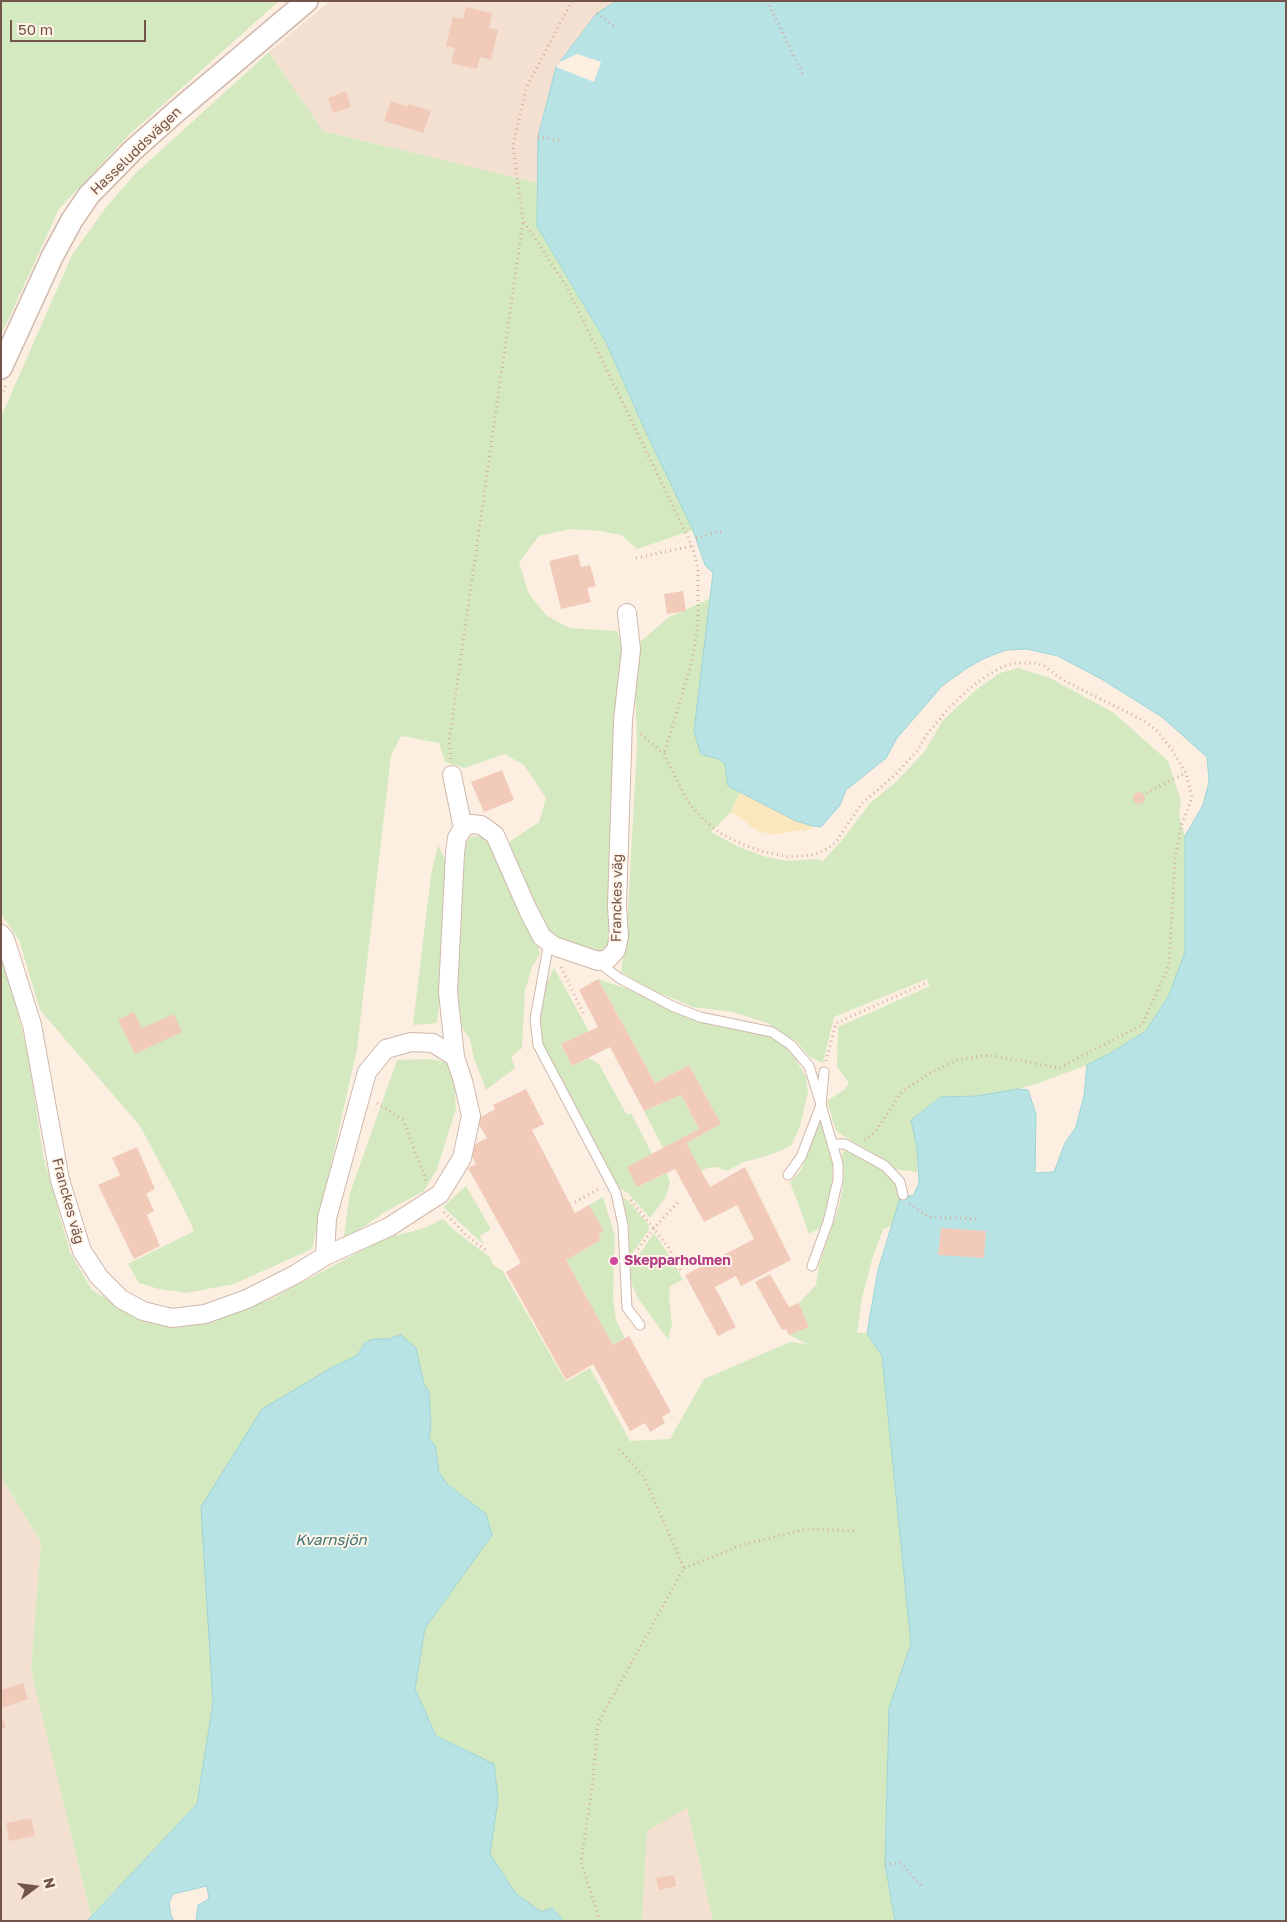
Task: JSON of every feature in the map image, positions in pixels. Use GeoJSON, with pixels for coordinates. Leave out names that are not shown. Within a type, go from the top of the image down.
{"type":"FeatureCollection","features":[{"type":"Feature","properties":{"kind":"street","name":"Hasseluddsvägen"},"geometry":{"type":"LineString","coordinates":[[5,374],[52,257],[72,220],[89,195],[132,151],[307,1]]}},
{"type":"Feature","properties":{"kind":"street","name":"Franckes väg"},"geometry":{"type":"LineString","coordinates":[[598,961],[608,959],[616,950],[619,936],[617,906],[623,720],[631,650],[627,613]]}},
{"type":"Feature","properties":{"kind":"street"},"geometry":{"type":"LineString","coordinates":[[452,775],[463,828],[471,824],[481,825],[495,835],[542,937],[549,942],[598,961]]}},
{"type":"Feature","properties":{"kind":"street","name":"Franckes väg"},"geometry":{"type":"LineString","coordinates":[[1,934],[5,939],[32,1025],[60,1180],[82,1251],[99,1277],[121,1299],[143,1311],[172,1318],[205,1314],[246,1300],[296,1274],[325,1256],[389,1227],[440,1194],[462,1158],[472,1116],[464,1081],[455,1057],[448,992],[455,853],[457,838],[463,828]]}},
{"type":"Feature","properties":{"kind":"street"},"geometry":{"type":"LineString","coordinates":[[325,1256],[327,1218],[367,1072],[386,1050],[411,1042],[433,1043],[455,1057]]}},
{"type":"Feature","properties":{"kind":"lane"},"geometry":{"type":"LineString","coordinates":[[549,942],[535,1019],[538,1045],[616,1193],[623,1225],[627,1308],[640,1325]]}},
{"type":"Feature","properties":{"kind":"lane"},"geometry":{"type":"LineString","coordinates":[[598,961],[619,978],[672,1006],[700,1017],[772,1032],[791,1045],[809,1066],[838,1164],[835,1196],[812,1266]]}},
{"type":"Feature","properties":{"kind":"lane"},"geometry":{"type":"LineString","coordinates":[[788,1175],[801,1157],[821,1105],[824,1072]]}},
{"type":"Feature","properties":{"kind":"lane"},"geometry":{"type":"LineString","coordinates":[[833,1144],[845,1144],[854,1148],[891,1172],[900,1182],[903,1196]]}},
{"type":"Feature","properties":{"kind":"path"},"geometry":{"type":"LineString","coordinates":[[452,775],[449,742],[524,220],[513,146],[526,88],[572,1]]}},
{"type":"Feature","properties":{"kind":"path"},"geometry":{"type":"LineString","coordinates":[[767,1],[803,74]]}},
{"type":"Feature","properties":{"kind":"path"},"geometry":{"type":"LineString","coordinates":[[597,13],[616,27]]}},
{"type":"Feature","properties":{"kind":"path"},"geometry":{"type":"LineString","coordinates":[[538,137],[562,141]]}},
{"type":"Feature","properties":{"kind":"path"},"geometry":{"type":"LineString","coordinates":[[524,220],[567,288],[692,546],[698,568],[698,623],[692,661],[664,754]]}},
{"type":"Feature","properties":{"kind":"path"},"geometry":{"type":"LineString","coordinates":[[1,396],[5,374]]}},
{"type":"Feature","properties":{"kind":"path"},"geometry":{"type":"LineString","coordinates":[[696,538],[725,530]]}},
{"type":"Feature","properties":{"kind":"path"},"geometry":{"type":"LineString","coordinates":[[636,558],[692,546]]}},
{"type":"Feature","properties":{"kind":"path"},"geometry":{"type":"LineString","coordinates":[[623,720],[664,754],[688,802],[703,819],[720,833],[737,842],[761,851],[788,857],[813,855],[826,850],[836,842],[862,803],[894,776],[918,750],[925,737],[948,709],[969,689],[1002,667],[1014,663],[1027,662],[1044,666],[1062,680],[1146,722],[1157,731],[1172,750],[1186,773],[1192,797],[1181,827],[1175,859],[1169,966],[1142,1026],[1059,1068],[989,1055],[956,1060],[928,1074],[902,1092],[875,1132],[854,1148]]}},
{"type":"Feature","properties":{"kind":"path"},"geometry":{"type":"LineString","coordinates":[[1146,793],[1186,773]]}},
{"type":"Feature","properties":{"kind":"path"},"geometry":{"type":"LineString","coordinates":[[549,942],[584,1015]]}},
{"type":"Feature","properties":{"kind":"path"},"geometry":{"type":"LineString","coordinates":[[824,1072],[836,1023],[926,983]]}},
{"type":"Feature","properties":{"kind":"path"},"geometry":{"type":"LineString","coordinates":[[360,1094],[403,1120],[433,1198],[450,1219],[486,1250]]}},
{"type":"Feature","properties":{"kind":"path"},"geometry":{"type":"LineString","coordinates":[[574,1202],[611,1183]]}},
{"type":"Feature","properties":{"kind":"path"},"geometry":{"type":"LineString","coordinates":[[616,1193],[627,1194],[669,1248],[682,1273]]}},
{"type":"Feature","properties":{"kind":"path"},"geometry":{"type":"LineString","coordinates":[[903,1196],[906,1202],[929,1217],[977,1219]]}},
{"type":"Feature","properties":{"kind":"path"},"geometry":{"type":"LineString","coordinates":[[626,1266],[654,1228],[680,1200]]}},
{"type":"Feature","properties":{"kind":"path"},"geometry":{"type":"LineString","coordinates":[[619,1449],[644,1477],[684,1568]]}},
{"type":"Feature","properties":{"kind":"path"},"geometry":{"type":"LineString","coordinates":[[600,1921],[580,1862],[592,1788],[598,1723],[684,1568],[745,1544],[806,1529],[856,1531]]}},
{"type":"Feature","properties":{"kind":"path"},"geometry":{"type":"LineString","coordinates":[[885,1864],[901,1863],[923,1888]]}},
{"type":"Feature","properties":{"kind":"shaded area"},"geometry":{"type":"Polygon","coordinates":[[[330,1],[617,1],[597,13],[556,67],[538,137],[538,183],[323,131],[269,52],[330,1]]]}},
{"type":"Feature","properties":{"kind":"shaded area"},"geometry":{"type":"Polygon","coordinates":[[[1,1477],[41,1542],[31,1670],[91,1916],[87,1921],[1,1921],[1,1477]]]}},
{"type":"Feature","properties":{"kind":"shaded area"},"geometry":{"type":"Polygon","coordinates":[[[687,1807],[713,1921],[642,1921],[647,1831],[687,1807]]]}},
{"type":"Feature","properties":{"kind":"green space"},"geometry":{"type":"Polygon","coordinates":[[[1,1],[279,1],[130,134],[59,209],[3,331],[1,330],[1,1]]]}},
{"type":"Feature","properties":{"kind":"green space"},"geometry":{"type":"Polygon","coordinates":[[[269,52],[323,131],[538,183],[537,226],[606,342],[645,430],[693,530],[637,549],[621,535],[601,531],[570,529],[539,536],[519,562],[529,594],[547,616],[570,628],[617,631],[622,649],[612,939],[604,952],[590,953],[554,939],[539,917],[509,842],[539,822],[546,798],[524,765],[504,754],[465,768],[445,762],[439,743],[401,736],[391,756],[357,1049],[312,1249],[234,1284],[186,1293],[159,1289],[139,1283],[128,1264],[194,1231],[140,1126],[40,1010],[19,940],[1,914],[1,417],[72,255],[107,206],[136,173],[269,52]]]}},
{"type":"Feature","properties":{"kind":"green space"},"geometry":{"type":"Polygon","coordinates":[[[711,598],[701,754],[719,759],[725,764],[728,786],[740,792],[731,812],[711,832],[737,846],[763,856],[786,861],[818,859],[822,862],[843,839],[870,803],[896,782],[925,751],[943,720],[977,689],[1000,673],[1018,668],[1050,678],[1114,713],[1168,761],[1181,801],[1179,815],[1185,836],[1185,952],[1169,995],[1146,1031],[1087,1065],[1039,1083],[1018,1089],[977,1096],[941,1097],[911,1120],[917,1148],[917,1172],[893,1169],[890,1165],[836,1131],[827,1101],[844,1090],[849,1083],[837,1067],[838,1027],[930,986],[927,979],[834,1017],[823,1063],[810,1057],[797,1042],[767,1023],[733,1012],[693,1007],[650,989],[621,972],[627,928],[637,745],[634,647],[669,617],[711,598]]]}},
{"type":"Feature","properties":{"kind":"green space"},"geometry":{"type":"Polygon","coordinates":[[[481,836],[497,849],[534,932],[540,954],[532,967],[525,991],[522,1048],[511,1057],[515,1068],[486,1090],[474,1058],[470,1040],[462,1027],[455,1001],[462,849],[470,837],[481,836]]]}},
{"type":"Feature","properties":{"kind":"green space"},"geometry":{"type":"Polygon","coordinates":[[[438,845],[446,861],[440,998],[437,1023],[413,1025],[431,875],[438,845]]]}},
{"type":"Feature","properties":{"kind":"green space"},"geometry":{"type":"Polygon","coordinates":[[[1,956],[12,989],[29,1059],[43,1155],[70,1252],[92,1290],[142,1320],[175,1328],[211,1322],[271,1299],[383,1239],[424,1228],[443,1219],[455,1231],[490,1257],[493,1265],[502,1270],[566,1382],[590,1368],[630,1441],[670,1439],[704,1379],[790,1342],[807,1344],[789,1335],[809,1327],[799,1303],[816,1285],[819,1265],[843,1189],[844,1170],[842,1156],[844,1151],[849,1149],[882,1169],[899,1184],[900,1198],[896,1214],[891,1226],[883,1229],[872,1260],[862,1298],[857,1333],[867,1333],[882,1356],[911,1644],[889,1708],[885,1864],[895,1921],[713,1921],[687,1808],[647,1831],[642,1921],[564,1921],[552,1908],[541,1913],[515,1893],[490,1854],[498,1799],[468,1751],[436,1736],[415,1689],[425,1628],[492,1534],[486,1514],[447,1484],[439,1472],[435,1445],[429,1440],[431,1425],[429,1392],[424,1385],[420,1368],[401,1335],[388,1339],[375,1339],[361,1348],[356,1356],[339,1365],[202,1507],[213,1703],[197,1804],[91,1916],[31,1670],[41,1542],[1,1477],[1,956]]]}},
{"type":"Feature","properties":{"kind":"green space"},"geometry":{"type":"Polygon","coordinates":[[[554,968],[589,1031],[561,1044],[572,1066],[589,1058],[599,1064],[627,1115],[631,1113],[652,1154],[637,1187],[667,1173],[670,1183],[666,1197],[650,1218],[628,1193],[619,1188],[542,1043],[541,1013],[546,984],[554,968]]]}},
{"type":"Feature","properties":{"kind":"green space"},"geometry":{"type":"Polygon","coordinates":[[[598,979],[633,991],[686,1017],[761,1033],[781,1042],[795,1058],[806,1077],[808,1092],[800,1126],[791,1146],[767,1156],[744,1162],[727,1171],[716,1167],[707,1168],[701,1172],[686,1143],[721,1124],[689,1065],[655,1083],[598,979]]]}},
{"type":"Feature","properties":{"kind":"green space"},"geometry":{"type":"Polygon","coordinates":[[[429,1059],[446,1062],[454,1084],[456,1109],[437,1169],[424,1191],[385,1212],[343,1241],[350,1193],[397,1060],[429,1059]]]}},
{"type":"Feature","properties":{"kind":"green space"},"geometry":{"type":"Polygon","coordinates":[[[681,1095],[699,1129],[663,1148],[644,1111],[681,1095]]]}},
{"type":"Feature","properties":{"kind":"green space"},"geometry":{"type":"Polygon","coordinates":[[[821,1119],[833,1162],[832,1178],[830,1195],[820,1228],[809,1234],[790,1182],[801,1170],[821,1119]]]}},
{"type":"Feature","properties":{"kind":"green space"},"geometry":{"type":"Polygon","coordinates":[[[466,1186],[491,1229],[480,1236],[484,1245],[443,1207],[466,1186]]]}},
{"type":"Feature","properties":{"kind":"green space"},"geometry":{"type":"Polygon","coordinates":[[[603,1197],[615,1236],[613,1298],[616,1320],[625,1338],[613,1345],[566,1260],[601,1240],[598,1234],[604,1231],[589,1205],[603,1197]]]}},
{"type":"Feature","properties":{"kind":"green space"},"geometry":{"type":"Polygon","coordinates":[[[622,1197],[628,1200],[648,1224],[649,1230],[630,1256],[629,1226],[622,1197]]]}},
{"type":"Feature","properties":{"kind":"green space"},"geometry":{"type":"Polygon","coordinates":[[[654,1233],[683,1280],[670,1286],[669,1297],[672,1324],[668,1340],[638,1298],[632,1285],[630,1268],[654,1233]]]}},
{"type":"Feature","properties":{"kind":"sand"},"geometry":{"type":"Polygon","coordinates":[[[740,792],[796,821],[813,826],[807,831],[773,835],[758,831],[731,812],[740,792]]]}},
{"type":"Feature","properties":{"kind":"water"},"geometry":{"type":"Polygon","coordinates":[[[617,1],[1286,1],[1286,1921],[895,1921],[885,1864],[889,1708],[911,1644],[882,1356],[867,1333],[878,1270],[900,1198],[903,1195],[913,1196],[919,1183],[917,1148],[911,1120],[941,1097],[977,1096],[1018,1089],[1028,1090],[1036,1114],[1035,1173],[1054,1172],[1065,1143],[1076,1127],[1084,1095],[1087,1065],[1146,1031],[1169,995],[1185,952],[1185,836],[1203,805],[1209,782],[1207,757],[1162,717],[1103,680],[1058,656],[1027,649],[1006,650],[985,658],[942,686],[897,738],[886,758],[846,790],[840,805],[821,827],[796,821],[728,786],[725,764],[719,759],[701,754],[694,731],[713,573],[705,565],[693,530],[645,430],[606,342],[537,226],[538,137],[556,67],[597,13],[617,1]]]}},
{"type":"Feature","properties":{"kind":"water","name":"Kvarnsjön"},"geometry":{"type":"Polygon","coordinates":[[[401,1335],[416,1348],[424,1384],[429,1392],[431,1425],[429,1440],[435,1445],[439,1472],[447,1484],[486,1514],[492,1535],[425,1628],[415,1689],[436,1736],[494,1764],[498,1799],[490,1854],[515,1893],[541,1912],[552,1908],[564,1921],[196,1921],[198,1905],[209,1899],[207,1886],[173,1894],[169,1903],[174,1921],[87,1921],[197,1804],[213,1703],[201,1507],[262,1409],[333,1367],[356,1356],[366,1342],[401,1335]]]}},
{"type":"Feature","properties":{"kind":"pier"},"geometry":{"type":"Polygon","coordinates":[[[577,54],[601,62],[594,82],[556,67],[558,63],[577,54]]]}},
{"type":"Feature","properties":{"kind":"building"},"geometry":{"type":"Polygon","coordinates":[[[466,7],[492,13],[489,28],[498,30],[491,60],[480,57],[477,69],[451,63],[455,48],[446,46],[453,17],[463,19],[466,7]]]}},
{"type":"Feature","properties":{"kind":"building"},"geometry":{"type":"Polygon","coordinates":[[[346,91],[351,107],[333,113],[328,98],[346,91]]]}},
{"type":"Feature","properties":{"kind":"building"},"geometry":{"type":"Polygon","coordinates":[[[391,101],[408,107],[409,104],[431,111],[423,133],[384,121],[391,101]]]}},
{"type":"Feature","properties":{"kind":"building"},"geometry":{"type":"Polygon","coordinates":[[[578,554],[581,567],[590,565],[596,586],[587,588],[591,602],[561,609],[549,561],[578,554]]]}},
{"type":"Feature","properties":{"kind":"building"},"geometry":{"type":"Polygon","coordinates":[[[683,591],[686,611],[667,614],[664,594],[683,591]]]}},
{"type":"Feature","properties":{"kind":"building"},"geometry":{"type":"Polygon","coordinates":[[[502,770],[514,800],[484,812],[471,782],[502,770]]]}},
{"type":"Feature","properties":{"kind":"building"},"geometry":{"type":"Polygon","coordinates":[[[1141,792],[1144,793],[1144,803],[1137,804],[1134,803],[1133,796],[1134,793],[1141,792]]]}},
{"type":"Feature","properties":{"kind":"building"},"geometry":{"type":"Polygon","coordinates":[[[598,979],[655,1083],[689,1065],[721,1124],[686,1143],[710,1187],[745,1167],[791,1260],[741,1286],[736,1276],[715,1287],[736,1327],[718,1336],[685,1275],[754,1239],[737,1205],[704,1222],[675,1169],[637,1187],[627,1167],[699,1129],[681,1095],[644,1111],[610,1047],[572,1066],[561,1044],[598,1027],[579,990],[598,979]]]}},
{"type":"Feature","properties":{"kind":"building"},"geometry":{"type":"Polygon","coordinates":[[[134,1012],[142,1028],[174,1014],[182,1032],[135,1054],[118,1020],[134,1012]]]}},
{"type":"Feature","properties":{"kind":"building"},"geometry":{"type":"Polygon","coordinates":[[[526,1089],[544,1124],[532,1130],[575,1213],[589,1205],[604,1231],[598,1234],[601,1240],[566,1260],[613,1345],[629,1336],[671,1412],[662,1417],[665,1423],[650,1432],[645,1423],[630,1431],[593,1364],[566,1380],[506,1272],[521,1263],[468,1168],[476,1164],[468,1148],[487,1138],[476,1120],[495,1109],[493,1105],[526,1089]]]}},
{"type":"Feature","properties":{"kind":"building"},"geometry":{"type":"Polygon","coordinates":[[[137,1147],[155,1189],[146,1194],[154,1211],[147,1215],[160,1246],[134,1259],[98,1185],[120,1175],[112,1158],[137,1147]]]}},
{"type":"Feature","properties":{"kind":"building"},"geometry":{"type":"Polygon","coordinates":[[[941,1228],[986,1231],[984,1258],[938,1255],[941,1228]]]}},
{"type":"Feature","properties":{"kind":"building"},"geometry":{"type":"Polygon","coordinates":[[[770,1274],[789,1307],[799,1303],[809,1327],[789,1335],[786,1329],[782,1330],[755,1282],[770,1274]]]}},
{"type":"Feature","properties":{"kind":"building"},"geometry":{"type":"Polygon","coordinates":[[[23,1683],[28,1699],[1,1708],[1,1690],[23,1683]]]}},
{"type":"Feature","properties":{"kind":"building"},"geometry":{"type":"Polygon","coordinates":[[[1,1713],[6,1728],[1,1729],[1,1713]]]}},
{"type":"Feature","properties":{"kind":"building"},"geometry":{"type":"Polygon","coordinates":[[[31,1818],[35,1836],[9,1841],[6,1823],[31,1818]]]}},
{"type":"Feature","properties":{"kind":"building"},"geometry":{"type":"Polygon","coordinates":[[[674,1875],[676,1886],[659,1890],[656,1878],[674,1875]]]}},
{"type":"Feature","properties":{"kind":"place","name":"Skepparholmen"},"geometry":{"type":"Point","coordinates":[614,1261]}}]}
